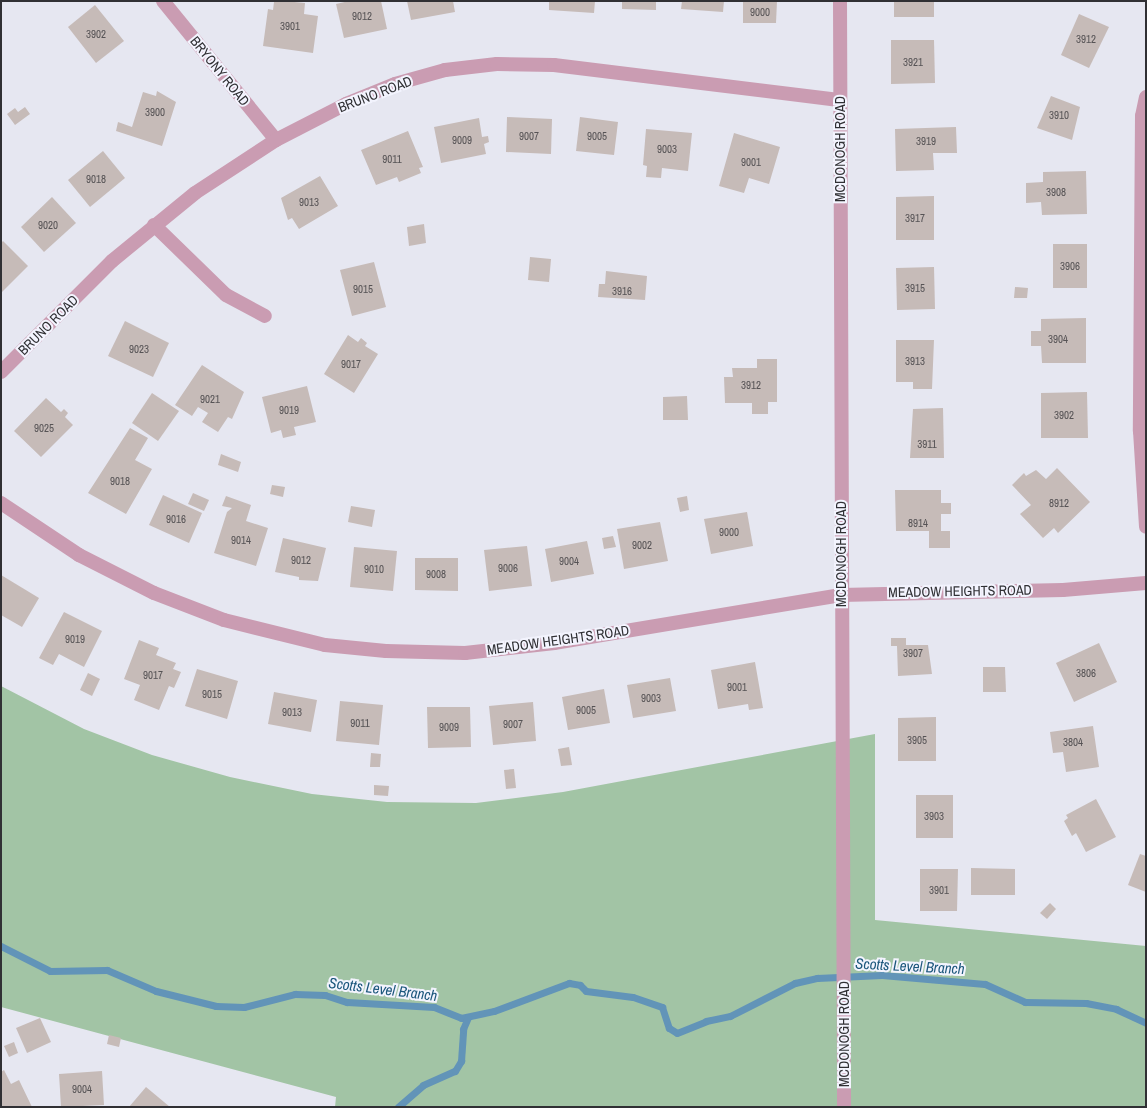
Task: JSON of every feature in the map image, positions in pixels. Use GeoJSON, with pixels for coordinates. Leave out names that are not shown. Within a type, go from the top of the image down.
{"type":"FeatureCollection","features":[{"type":"Feature","properties":{"kind":"street","name":"BRYONY ROAD"},"geometry":{"type":"LineString","coordinates":[[163,1],[276,140]]}},
{"type":"Feature","properties":{"kind":"street","name":"MCDONOGH ROAD"},"geometry":{"type":"LineString","coordinates":[[840,1],[844,1107]]}},
{"type":"Feature","properties":{"kind":"street","name":"BRUNO ROAD"},"geometry":{"type":"LineString","coordinates":[[1,372],[112,261],[195,193],[276,140],[346,104],[395,84],[444,70],[497,64],[554,65],[840,100]]}},
{"type":"Feature","properties":{"kind":"street"},"geometry":{"type":"LineString","coordinates":[[1146,97],[1142,116],[1140,421],[1146,527]]}},
{"type":"Feature","properties":{"kind":"street"},"geometry":{"type":"LineString","coordinates":[[154,226],[226,295],[265,316]]}},
{"type":"Feature","properties":{"kind":"street","name":"MEADOW HEIGHTS ROAD"},"geometry":{"type":"LineString","coordinates":[[1,502],[79,555],[154,593],[224,620],[334,646],[386,651],[465,653],[554,643],[841,595],[1064,590],[1146,583]]}},
{"type":"Feature","properties":{"kind":"green space"},"geometry":{"type":"Polygon","coordinates":[[[1,686],[84,729],[152,755],[230,777],[312,794],[387,802],[476,803],[563,792],[875,734],[875,920],[1146,946],[1146,1107],[335,1107],[336,1097],[1,1007],[1,686]]]}},
{"type":"Feature","properties":{"kind":"building"},"geometry":{"type":"Polygon","coordinates":[[[349,1],[381,1],[387,29],[344,38],[336,4],[349,1]]]}},
{"type":"Feature","properties":{"kind":"building"},"geometry":{"type":"Polygon","coordinates":[[[407,1],[453,1],[455,12],[411,20],[407,1]]]}},
{"type":"Feature","properties":{"kind":"building"},"geometry":{"type":"Polygon","coordinates":[[[549,1],[595,1],[594,13],[549,10],[549,1]]]}},
{"type":"Feature","properties":{"kind":"building"},"geometry":{"type":"Polygon","coordinates":[[[622,1],[656,1],[656,10],[622,9],[622,1]]]}},
{"type":"Feature","properties":{"kind":"building"},"geometry":{"type":"Polygon","coordinates":[[[682,1],[724,1],[723,12],[681,9],[682,1]]]}},
{"type":"Feature","properties":{"kind":"building"},"geometry":{"type":"Polygon","coordinates":[[[743,1],[777,1],[776,23],[743,23],[743,1]]]}},
{"type":"Feature","properties":{"kind":"building"},"geometry":{"type":"Polygon","coordinates":[[[894,1],[934,1],[934,17],[894,17],[894,1]]]}},
{"type":"Feature","properties":{"kind":"building"},"geometry":{"type":"Polygon","coordinates":[[[274,2],[305,3],[304,14],[318,16],[313,53],[263,46],[268,9],[273,10],[274,2]]]}},
{"type":"Feature","properties":{"kind":"building"},"geometry":{"type":"Polygon","coordinates":[[[95,5],[124,41],[96,63],[68,27],[95,5]]]}},
{"type":"Feature","properties":{"kind":"building"},"geometry":{"type":"Polygon","coordinates":[[[1079,14],[1109,27],[1089,68],[1061,55],[1079,14]]]}},
{"type":"Feature","properties":{"kind":"building"},"geometry":{"type":"Polygon","coordinates":[[[891,40],[934,40],[935,83],[891,84],[891,40]]]}},
{"type":"Feature","properties":{"kind":"building"},"geometry":{"type":"Polygon","coordinates":[[[157,91],[176,102],[162,146],[116,131],[118,122],[132,127],[143,92],[156,96],[157,91]]]}},
{"type":"Feature","properties":{"kind":"building"},"geometry":{"type":"Polygon","coordinates":[[[1051,96],[1080,107],[1072,140],[1037,128],[1051,96]]]}},
{"type":"Feature","properties":{"kind":"building"},"geometry":{"type":"Polygon","coordinates":[[[25,107],[30,114],[15,125],[7,114],[15,108],[18,112],[25,107]]]}},
{"type":"Feature","properties":{"kind":"building"},"geometry":{"type":"Polygon","coordinates":[[[507,117],[552,119],[551,154],[506,152],[507,117]]]}},
{"type":"Feature","properties":{"kind":"building"},"geometry":{"type":"Polygon","coordinates":[[[580,117],[618,122],[614,155],[576,151],[580,117]]]}},
{"type":"Feature","properties":{"kind":"building"},"geometry":{"type":"Polygon","coordinates":[[[479,118],[482,137],[488,136],[489,142],[484,144],[486,154],[441,163],[434,127],[479,118]]]}},
{"type":"Feature","properties":{"kind":"building"},"geometry":{"type":"Polygon","coordinates":[[[956,127],[957,153],[933,153],[934,170],[896,171],[895,129],[956,127]]]}},
{"type":"Feature","properties":{"kind":"building"},"geometry":{"type":"Polygon","coordinates":[[[646,129],[692,133],[688,171],[662,168],[661,178],[646,177],[647,166],[643,165],[646,129]]]}},
{"type":"Feature","properties":{"kind":"building"},"geometry":{"type":"Polygon","coordinates":[[[408,131],[423,167],[419,168],[421,173],[399,182],[397,177],[376,185],[361,150],[408,131]]]}},
{"type":"Feature","properties":{"kind":"building"},"geometry":{"type":"Polygon","coordinates":[[[734,133],[780,147],[769,184],[749,178],[744,193],[719,186],[734,133]]]}},
{"type":"Feature","properties":{"kind":"building"},"geometry":{"type":"Polygon","coordinates":[[[103,151],[125,178],[90,207],[68,180],[103,151]]]}},
{"type":"Feature","properties":{"kind":"building"},"geometry":{"type":"Polygon","coordinates":[[[1086,171],[1087,214],[1042,215],[1041,202],[1026,203],[1026,183],[1043,182],[1043,172],[1086,171]]]}},
{"type":"Feature","properties":{"kind":"building"},"geometry":{"type":"Polygon","coordinates":[[[320,176],[338,206],[299,229],[292,218],[288,220],[281,198],[320,176]]]}},
{"type":"Feature","properties":{"kind":"building"},"geometry":{"type":"Polygon","coordinates":[[[934,196],[934,240],[896,240],[896,197],[934,196]]]}},
{"type":"Feature","properties":{"kind":"building"},"geometry":{"type":"Polygon","coordinates":[[[52,197],[76,223],[44,252],[21,227],[52,197]]]}},
{"type":"Feature","properties":{"kind":"building"},"geometry":{"type":"Polygon","coordinates":[[[424,224],[426,243],[409,246],[407,227],[424,224]]]}},
{"type":"Feature","properties":{"kind":"building"},"geometry":{"type":"Polygon","coordinates":[[[3,241],[28,266],[1,293],[1,243],[3,241]]]}},
{"type":"Feature","properties":{"kind":"building"},"geometry":{"type":"Polygon","coordinates":[[[1053,244],[1087,244],[1087,288],[1053,288],[1053,244]]]}},
{"type":"Feature","properties":{"kind":"building"},"geometry":{"type":"Polygon","coordinates":[[[530,257],[551,259],[549,282],[528,280],[530,257]]]}},
{"type":"Feature","properties":{"kind":"building"},"geometry":{"type":"Polygon","coordinates":[[[374,262],[386,307],[352,316],[340,270],[374,262]]]}},
{"type":"Feature","properties":{"kind":"building"},"geometry":{"type":"Polygon","coordinates":[[[934,267],[935,309],[897,310],[896,268],[934,267]]]}},
{"type":"Feature","properties":{"kind":"building"},"geometry":{"type":"Polygon","coordinates":[[[606,271],[647,276],[645,300],[598,297],[599,284],[605,284],[606,271]]]}},
{"type":"Feature","properties":{"kind":"building"},"geometry":{"type":"Polygon","coordinates":[[[1015,287],[1028,288],[1027,298],[1014,298],[1015,287]]]}},
{"type":"Feature","properties":{"kind":"building"},"geometry":{"type":"Polygon","coordinates":[[[1086,318],[1086,363],[1042,363],[1041,346],[1031,346],[1031,331],[1041,331],[1041,319],[1086,318]]]}},
{"type":"Feature","properties":{"kind":"building"},"geometry":{"type":"Polygon","coordinates":[[[125,321],[169,343],[153,377],[108,356],[125,321]]]}},
{"type":"Feature","properties":{"kind":"building"},"geometry":{"type":"Polygon","coordinates":[[[348,335],[358,342],[361,338],[367,343],[365,346],[378,354],[354,393],[324,374],[348,335]]]}},
{"type":"Feature","properties":{"kind":"building"},"geometry":{"type":"Polygon","coordinates":[[[896,340],[934,340],[932,389],[913,389],[913,382],[896,382],[896,340]]]}},
{"type":"Feature","properties":{"kind":"building"},"geometry":{"type":"Polygon","coordinates":[[[757,359],[777,359],[777,402],[768,402],[768,414],[752,414],[752,403],[725,403],[724,377],[733,377],[732,368],[757,368],[757,359]]]}},
{"type":"Feature","properties":{"kind":"building"},"geometry":{"type":"Polygon","coordinates":[[[202,365],[244,392],[232,419],[228,417],[218,432],[202,422],[208,413],[198,407],[192,416],[175,405],[202,365]]]}},
{"type":"Feature","properties":{"kind":"building"},"geometry":{"type":"Polygon","coordinates":[[[307,386],[316,422],[294,427],[296,435],[283,438],[281,430],[271,433],[262,397],[307,386]]]}},
{"type":"Feature","properties":{"kind":"building"},"geometry":{"type":"Polygon","coordinates":[[[1087,392],[1088,438],[1041,438],[1041,393],[1087,392]]]}},
{"type":"Feature","properties":{"kind":"building"},"geometry":{"type":"Polygon","coordinates":[[[152,393],[179,411],[158,441],[132,423],[152,393]]]}},
{"type":"Feature","properties":{"kind":"building"},"geometry":{"type":"Polygon","coordinates":[[[687,396],[688,420],[663,420],[663,397],[687,396]]]}},
{"type":"Feature","properties":{"kind":"building"},"geometry":{"type":"Polygon","coordinates":[[[46,398],[61,412],[64,409],[68,413],[65,417],[73,425],[41,457],[14,431],[46,398]]]}},
{"type":"Feature","properties":{"kind":"building"},"geometry":{"type":"Polygon","coordinates":[[[943,408],[944,458],[910,458],[913,409],[943,408]]]}},
{"type":"Feature","properties":{"kind":"building"},"geometry":{"type":"Polygon","coordinates":[[[130,428],[148,438],[135,460],[152,469],[126,514],[88,493],[130,428]]]}},
{"type":"Feature","properties":{"kind":"building"},"geometry":{"type":"Polygon","coordinates":[[[221,454],[241,462],[238,472],[218,465],[221,454]]]}},
{"type":"Feature","properties":{"kind":"building"},"geometry":{"type":"Polygon","coordinates":[[[1057,468],[1090,502],[1058,533],[1054,528],[1043,538],[1020,514],[1031,505],[1012,485],[1024,473],[1026,476],[1036,470],[1046,479],[1057,468]]]}},
{"type":"Feature","properties":{"kind":"building"},"geometry":{"type":"Polygon","coordinates":[[[272,485],[285,487],[283,497],[270,494],[272,485]]]}},
{"type":"Feature","properties":{"kind":"building"},"geometry":{"type":"Polygon","coordinates":[[[895,490],[941,490],[941,503],[951,503],[951,514],[941,514],[941,531],[950,531],[950,548],[929,548],[929,531],[896,531],[895,490]]]}},
{"type":"Feature","properties":{"kind":"building"},"geometry":{"type":"Polygon","coordinates":[[[193,493],[209,500],[204,511],[188,504],[193,493]]]}},
{"type":"Feature","properties":{"kind":"building"},"geometry":{"type":"Polygon","coordinates":[[[163,495],[202,513],[189,543],[149,525],[163,495]]]}},
{"type":"Feature","properties":{"kind":"building"},"geometry":{"type":"Polygon","coordinates":[[[226,496],[251,505],[246,521],[268,528],[256,566],[214,553],[227,512],[232,508],[222,506],[226,496]]]}},
{"type":"Feature","properties":{"kind":"building"},"geometry":{"type":"Polygon","coordinates":[[[687,496],[689,510],[680,512],[677,498],[687,496]]]}},
{"type":"Feature","properties":{"kind":"building"},"geometry":{"type":"Polygon","coordinates":[[[351,506],[375,510],[372,527],[348,522],[351,506]]]}},
{"type":"Feature","properties":{"kind":"building"},"geometry":{"type":"Polygon","coordinates":[[[747,512],[753,546],[711,554],[704,519],[747,512]]]}},
{"type":"Feature","properties":{"kind":"building"},"geometry":{"type":"Polygon","coordinates":[[[660,522],[668,561],[624,569],[617,529],[660,522]]]}},
{"type":"Feature","properties":{"kind":"building"},"geometry":{"type":"Polygon","coordinates":[[[613,536],[616,547],[604,549],[602,538],[613,536]]]}},
{"type":"Feature","properties":{"kind":"building"},"geometry":{"type":"Polygon","coordinates":[[[283,538],[326,548],[318,581],[299,580],[299,577],[275,572],[283,538]]]}},
{"type":"Feature","properties":{"kind":"building"},"geometry":{"type":"Polygon","coordinates":[[[587,541],[594,574],[551,582],[545,549],[587,541]]]}},
{"type":"Feature","properties":{"kind":"building"},"geometry":{"type":"Polygon","coordinates":[[[527,546],[532,586],[489,591],[484,550],[527,546]]]}},
{"type":"Feature","properties":{"kind":"building"},"geometry":{"type":"Polygon","coordinates":[[[354,547],[397,551],[393,591],[350,587],[354,547]]]}},
{"type":"Feature","properties":{"kind":"building"},"geometry":{"type":"Polygon","coordinates":[[[415,558],[458,558],[458,591],[415,590],[415,558]]]}},
{"type":"Feature","properties":{"kind":"building"},"geometry":{"type":"Polygon","coordinates":[[[1,575],[39,598],[22,627],[1,615],[1,575]]]}},
{"type":"Feature","properties":{"kind":"building"},"geometry":{"type":"Polygon","coordinates":[[[64,612],[102,631],[84,667],[59,654],[53,665],[39,658],[64,612]]]}},
{"type":"Feature","properties":{"kind":"building"},"geometry":{"type":"Polygon","coordinates":[[[891,638],[906,638],[906,645],[928,645],[932,674],[898,676],[897,646],[891,646],[891,638]]]}},
{"type":"Feature","properties":{"kind":"building"},"geometry":{"type":"Polygon","coordinates":[[[139,640],[159,648],[156,655],[176,663],[173,669],[181,672],[174,688],[169,686],[159,710],[134,700],[140,685],[124,679],[139,640]]]}},
{"type":"Feature","properties":{"kind":"building"},"geometry":{"type":"Polygon","coordinates":[[[1099,643],[1117,682],[1074,702],[1056,663],[1099,643]]]}},
{"type":"Feature","properties":{"kind":"building"},"geometry":{"type":"Polygon","coordinates":[[[755,662],[763,708],[749,710],[748,704],[718,709],[711,670],[755,662]]]}},
{"type":"Feature","properties":{"kind":"building"},"geometry":{"type":"Polygon","coordinates":[[[983,667],[1005,667],[1006,692],[983,692],[983,667]]]}},
{"type":"Feature","properties":{"kind":"building"},"geometry":{"type":"Polygon","coordinates":[[[197,669],[238,681],[227,719],[185,706],[197,669]]]}},
{"type":"Feature","properties":{"kind":"building"},"geometry":{"type":"Polygon","coordinates":[[[88,673],[100,679],[92,696],[80,690],[88,673]]]}},
{"type":"Feature","properties":{"kind":"building"},"geometry":{"type":"Polygon","coordinates":[[[670,678],[676,711],[633,718],[627,685],[670,678]]]}},
{"type":"Feature","properties":{"kind":"building"},"geometry":{"type":"Polygon","coordinates":[[[604,689],[610,723],[568,730],[562,697],[604,689]]]}},
{"type":"Feature","properties":{"kind":"building"},"geometry":{"type":"Polygon","coordinates":[[[274,692],[317,700],[311,732],[268,724],[274,692]]]}},
{"type":"Feature","properties":{"kind":"building"},"geometry":{"type":"Polygon","coordinates":[[[340,701],[383,705],[379,745],[336,741],[340,701]]]}},
{"type":"Feature","properties":{"kind":"building"},"geometry":{"type":"Polygon","coordinates":[[[533,702],[536,741],[493,745],[489,706],[533,702]]]}},
{"type":"Feature","properties":{"kind":"building"},"geometry":{"type":"Polygon","coordinates":[[[427,707],[470,707],[471,747],[428,748],[427,707]]]}},
{"type":"Feature","properties":{"kind":"building"},"geometry":{"type":"Polygon","coordinates":[[[936,717],[936,761],[898,761],[898,718],[936,717]]]}},
{"type":"Feature","properties":{"kind":"building"},"geometry":{"type":"Polygon","coordinates":[[[1093,726],[1099,767],[1066,772],[1063,752],[1053,753],[1050,732],[1093,726]]]}},
{"type":"Feature","properties":{"kind":"building"},"geometry":{"type":"Polygon","coordinates":[[[569,747],[572,765],[561,766],[558,749],[569,747]]]}},
{"type":"Feature","properties":{"kind":"building"},"geometry":{"type":"Polygon","coordinates":[[[371,753],[381,754],[380,767],[370,767],[371,753]]]}},
{"type":"Feature","properties":{"kind":"building"},"geometry":{"type":"Polygon","coordinates":[[[514,769],[516,788],[506,789],[504,770],[514,769]]]}},
{"type":"Feature","properties":{"kind":"building"},"geometry":{"type":"Polygon","coordinates":[[[374,785],[389,786],[388,796],[374,795],[374,785]]]}},
{"type":"Feature","properties":{"kind":"building"},"geometry":{"type":"Polygon","coordinates":[[[916,795],[953,795],[953,838],[916,838],[916,795]]]}},
{"type":"Feature","properties":{"kind":"building"},"geometry":{"type":"Polygon","coordinates":[[[1096,799],[1116,837],[1086,852],[1076,833],[1072,836],[1064,821],[1068,818],[1066,815],[1096,799]]]}},
{"type":"Feature","properties":{"kind":"building"},"geometry":{"type":"Polygon","coordinates":[[[1140,854],[1146,856],[1146,892],[1128,885],[1140,854]]]}},
{"type":"Feature","properties":{"kind":"building"},"geometry":{"type":"Polygon","coordinates":[[[971,868],[1015,869],[1015,895],[971,895],[971,868]]]}},
{"type":"Feature","properties":{"kind":"building"},"geometry":{"type":"Polygon","coordinates":[[[920,869],[958,869],[957,911],[920,911],[920,869]]]}},
{"type":"Feature","properties":{"kind":"building"},"geometry":{"type":"Polygon","coordinates":[[[1050,903],[1056,909],[1047,919],[1040,913],[1050,903]]]}},
{"type":"Feature","properties":{"kind":"building"},"geometry":{"type":"Polygon","coordinates":[[[40,1018],[51,1042],[27,1053],[16,1028],[40,1018]]]}},
{"type":"Feature","properties":{"kind":"building"},"geometry":{"type":"Polygon","coordinates":[[[109,1035],[121,1038],[119,1047],[107,1044],[109,1035]]]}},
{"type":"Feature","properties":{"kind":"building"},"geometry":{"type":"Polygon","coordinates":[[[14,1042],[18,1053],[9,1057],[4,1046],[14,1042]]]}},
{"type":"Feature","properties":{"kind":"building"},"geometry":{"type":"Polygon","coordinates":[[[4,1070],[11,1084],[19,1080],[32,1107],[1,1107],[1,1072],[4,1070]]]}},
{"type":"Feature","properties":{"kind":"building"},"geometry":{"type":"Polygon","coordinates":[[[102,1071],[104,1105],[61,1107],[59,1074],[102,1071]]]}},
{"type":"Feature","properties":{"kind":"building"},"geometry":{"type":"Polygon","coordinates":[[[146,1087],[170,1107],[129,1107],[146,1087]]]}},
{"type":"Feature","properties":{"kind":"waterway","name":"Scotts Level Branch"},"geometry":{"type":"LineString","coordinates":[[1,946],[50,971],[107,970],[156,991],[216,1006],[244,1007],[295,994],[325,995],[347,1002],[434,1007],[461,1018],[494,1011],[569,983],[580,985],[586,991],[633,997],[662,1007],[669,1028],[677,1033],[706,1021],[730,1016],[795,983],[817,978],[882,975],[985,984],[1025,1002],[1086,1003],[1116,1009],[1146,1023]]}},
{"type":"Feature","properties":{"kind":"waterway"},"geometry":{"type":"LineString","coordinates":[[398,1107],[423,1085],[455,1071],[461,1061],[463,1029],[468,1017]]}}]}
